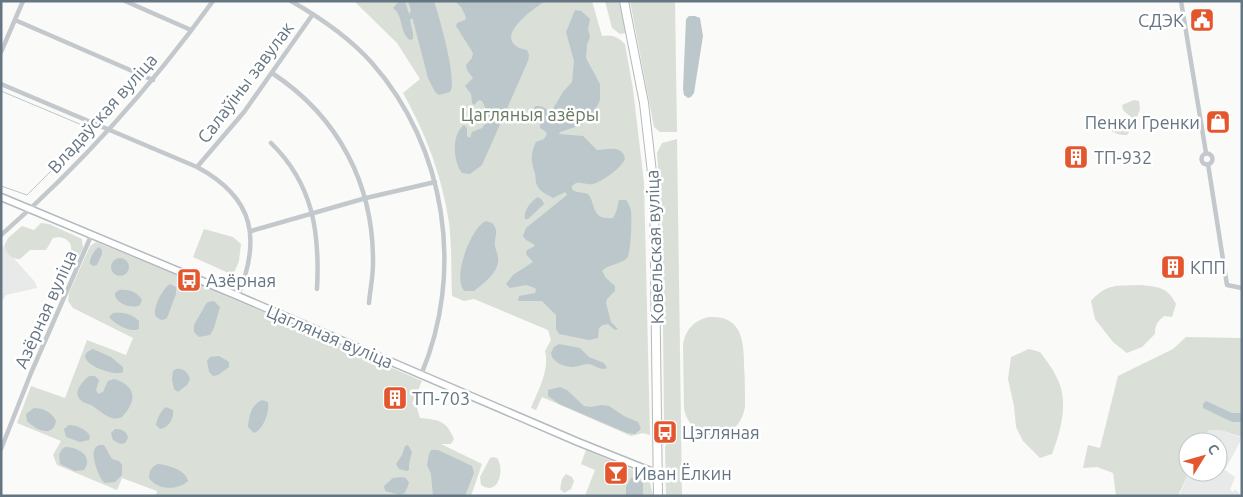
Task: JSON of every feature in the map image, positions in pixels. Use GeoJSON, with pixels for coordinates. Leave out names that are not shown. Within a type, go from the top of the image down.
{"type":"FeatureCollection","features":[{"type":"Feature","properties":{"kind":"highway","name":"Ковельская вуліца"},"geometry":{"type":"LineString","coordinates":[[624,1],[644,102],[654,190],[658,496]]}},
{"type":"Feature","properties":{"kind":"street"},"geometry":{"type":"LineString","coordinates":[[1,52],[23,1]]}},
{"type":"Feature","properties":{"kind":"street"},"geometry":{"type":"LineString","coordinates":[[126,1],[191,30]]}},
{"type":"Feature","properties":{"kind":"street","name":"Владаўская вуліца"},"geometry":{"type":"LineString","coordinates":[[1,235],[31,209],[110,129],[153,80],[212,1]]}},
{"type":"Feature","properties":{"kind":"street"},"geometry":{"type":"LineString","coordinates":[[291,1],[327,22],[359,50],[387,83],[412,121],[428,158],[435,182],[444,230],[444,286],[436,332],[421,376]]}},
{"type":"Feature","properties":{"kind":"street"},"geometry":{"type":"LineString","coordinates":[[1181,1],[1206,153]]}},
{"type":"Feature","properties":{"kind":"street","name":"Салаўіны завулак"},"geometry":{"type":"LineString","coordinates":[[197,167],[244,112],[314,14]]}},
{"type":"Feature","properties":{"kind":"street"},"geometry":{"type":"LineString","coordinates":[[15,20],[153,80]]}},
{"type":"Feature","properties":{"kind":"street"},"geometry":{"type":"LineString","coordinates":[[272,73],[292,86],[322,116],[348,154],[357,172],[366,198],[372,233],[374,266],[368,303]]}},
{"type":"Feature","properties":{"kind":"street"},"geometry":{"type":"LineString","coordinates":[[1,84],[197,167],[231,190],[244,211],[251,231],[252,253],[248,273],[238,296]]}},
{"type":"Feature","properties":{"kind":"street"},"geometry":{"type":"LineString","coordinates":[[271,143],[281,153],[301,183],[312,214],[319,258],[317,289]]}},
{"type":"Feature","properties":{"kind":"street"},"geometry":{"type":"LineString","coordinates":[[1206,153],[1201,159],[1204,163],[1208,164]]}},
{"type":"Feature","properties":{"kind":"street"},"geometry":{"type":"LineString","coordinates":[[1206,153],[1210,154],[1212,158],[1208,164],[1227,285],[1242,288]]}},
{"type":"Feature","properties":{"kind":"street"},"geometry":{"type":"LineString","coordinates":[[251,231],[366,198],[435,182]]}},
{"type":"Feature","properties":{"kind":"street","name":"Цагляная вуліца"},"geometry":{"type":"LineString","coordinates":[[1,197],[238,296],[421,376],[658,474]]}},
{"type":"Feature","properties":{"kind":"street","name":"Азёрная вуліца"},"geometry":{"type":"LineString","coordinates":[[1,449],[31,373],[91,236]]}},
{"type":"Feature","properties":{"kind":"shaded area"},"geometry":{"type":"Polygon","coordinates":[[[399,1],[405,1],[409,14],[411,11],[408,1],[434,1],[450,63],[452,86],[450,92],[439,95],[435,92],[428,78],[412,18],[410,20],[413,39],[410,40],[404,33],[399,15],[393,8],[399,1]]]}},
{"type":"Feature","properties":{"kind":"shaded area"},"geometry":{"type":"Polygon","coordinates":[[[455,1],[545,1],[520,21],[512,34],[512,41],[516,46],[527,50],[529,55],[528,61],[482,165],[470,174],[462,173],[457,162],[455,141],[457,135],[464,125],[467,128],[467,136],[470,138],[472,132],[482,128],[490,121],[490,118],[482,101],[479,100],[474,105],[472,103],[471,94],[465,86],[473,78],[466,65],[472,58],[473,53],[456,26],[457,23],[465,20],[466,17],[461,7],[455,1]]]}},
{"type":"Feature","properties":{"kind":"shaded area"},"geometry":{"type":"Polygon","coordinates":[[[575,10],[581,11],[590,19],[588,29],[590,37],[586,58],[600,84],[600,100],[594,113],[581,125],[559,134],[583,136],[597,150],[618,150],[621,151],[625,159],[616,170],[601,181],[590,184],[576,183],[572,186],[572,189],[589,195],[596,212],[601,217],[613,218],[619,200],[626,200],[631,215],[630,243],[627,258],[602,271],[606,278],[615,286],[615,291],[607,299],[606,303],[611,322],[618,329],[615,330],[608,324],[603,325],[599,328],[598,338],[589,340],[559,334],[556,329],[556,315],[542,301],[518,301],[519,296],[535,293],[535,288],[526,285],[510,288],[506,284],[513,275],[533,262],[526,254],[527,250],[535,246],[523,236],[526,228],[567,195],[565,192],[553,198],[544,193],[536,182],[532,158],[533,150],[536,142],[544,139],[547,134],[540,128],[540,120],[534,108],[540,106],[551,112],[563,92],[572,82],[574,61],[566,32],[575,10]]]}},
{"type":"Feature","properties":{"kind":"shaded area"},"geometry":{"type":"Polygon","coordinates":[[[689,16],[700,18],[703,36],[694,93],[688,98],[684,95],[683,89],[686,19],[689,16]]]}},
{"type":"Feature","properties":{"kind":"shaded area"},"geometry":{"type":"Polygon","coordinates":[[[538,197],[544,204],[528,219],[525,219],[528,206],[538,197]]]}},
{"type":"Feature","properties":{"kind":"shaded area"},"geometry":{"type":"Polygon","coordinates":[[[486,221],[492,223],[496,229],[495,245],[498,262],[490,277],[474,291],[465,291],[461,285],[460,276],[465,254],[474,233],[486,221]]]}},
{"type":"Feature","properties":{"kind":"shaded area"},"geometry":{"type":"Polygon","coordinates":[[[1,244],[35,282],[37,288],[6,295],[1,303],[1,244]]]}},
{"type":"Feature","properties":{"kind":"shaded area"},"geometry":{"type":"Polygon","coordinates":[[[99,247],[102,250],[102,254],[97,265],[93,266],[90,264],[90,260],[99,247]]]}},
{"type":"Feature","properties":{"kind":"shaded area"},"geometry":{"type":"Polygon","coordinates":[[[116,258],[124,258],[129,263],[127,274],[116,276],[111,271],[111,263],[116,258]]]}},
{"type":"Feature","properties":{"kind":"shaded area"},"geometry":{"type":"Polygon","coordinates":[[[170,284],[176,287],[176,294],[167,318],[161,320],[155,315],[157,303],[161,294],[170,284]]]}},
{"type":"Feature","properties":{"kind":"shaded area"},"geometry":{"type":"Polygon","coordinates":[[[119,290],[126,290],[138,295],[142,300],[140,305],[130,306],[119,302],[115,293],[119,290]]]}},
{"type":"Feature","properties":{"kind":"shaded area"},"geometry":{"type":"Polygon","coordinates":[[[214,301],[220,307],[214,328],[210,335],[199,337],[194,332],[194,325],[206,304],[214,301]]]}},
{"type":"Feature","properties":{"kind":"shaded area"},"geometry":{"type":"Polygon","coordinates":[[[113,313],[130,315],[139,321],[139,329],[131,330],[119,325],[109,317],[113,313]]]}},
{"type":"Feature","properties":{"kind":"shaded area"},"geometry":{"type":"Polygon","coordinates":[[[559,344],[580,348],[589,357],[604,363],[607,368],[602,369],[588,364],[575,367],[562,365],[554,359],[551,353],[554,347],[559,344]]]}},
{"type":"Feature","properties":{"kind":"shaded area"},"geometry":{"type":"Polygon","coordinates":[[[93,349],[111,357],[123,367],[123,372],[102,370],[88,362],[85,358],[86,353],[93,349]]]}},
{"type":"Feature","properties":{"kind":"shaded area"},"geometry":{"type":"Polygon","coordinates":[[[219,356],[229,362],[229,367],[218,375],[213,376],[209,372],[207,361],[210,357],[219,356]]]}},
{"type":"Feature","properties":{"kind":"shaded area"},"geometry":{"type":"Polygon","coordinates":[[[176,369],[185,371],[190,379],[187,385],[178,392],[174,389],[172,379],[173,371],[176,369]]]}},
{"type":"Feature","properties":{"kind":"shaded area"},"geometry":{"type":"Polygon","coordinates":[[[89,376],[95,376],[99,380],[96,390],[98,394],[103,392],[108,381],[114,379],[122,382],[131,390],[132,400],[122,417],[111,418],[79,399],[78,389],[89,376]]]}},
{"type":"Feature","properties":{"kind":"shaded area"},"geometry":{"type":"Polygon","coordinates":[[[560,387],[567,390],[584,406],[609,406],[624,416],[638,422],[641,429],[635,434],[627,433],[559,404],[548,396],[548,390],[560,387]]]}},
{"type":"Feature","properties":{"kind":"shaded area"},"geometry":{"type":"Polygon","coordinates":[[[262,400],[268,402],[267,415],[263,425],[254,433],[248,427],[250,415],[255,405],[262,400]]]}},
{"type":"Feature","properties":{"kind":"shaded area"},"geometry":{"type":"Polygon","coordinates":[[[1206,401],[1232,413],[1242,413],[1242,422],[1232,422],[1203,408],[1203,404],[1206,401]]]}},
{"type":"Feature","properties":{"kind":"shaded area"},"geometry":{"type":"Polygon","coordinates":[[[166,407],[173,410],[173,416],[168,425],[160,429],[156,425],[158,417],[166,407]]]}},
{"type":"Feature","properties":{"kind":"shaded area"},"geometry":{"type":"Polygon","coordinates":[[[34,408],[44,410],[52,415],[56,421],[51,430],[43,431],[27,421],[26,414],[34,408]]]}},
{"type":"Feature","properties":{"kind":"shaded area"},"geometry":{"type":"Polygon","coordinates":[[[69,425],[84,429],[90,436],[89,440],[80,442],[66,437],[64,429],[69,425]]]}},
{"type":"Feature","properties":{"kind":"shaded area"},"geometry":{"type":"Polygon","coordinates":[[[115,429],[122,430],[127,434],[128,438],[125,443],[120,444],[113,440],[111,433],[115,429]]]}},
{"type":"Feature","properties":{"kind":"shaded area"},"geometry":{"type":"Polygon","coordinates":[[[1207,430],[1220,430],[1226,432],[1206,432],[1207,430]]]}},
{"type":"Feature","properties":{"kind":"shaded area"},"geometry":{"type":"Polygon","coordinates":[[[1228,433],[1242,438],[1228,464],[1228,433]]]}},
{"type":"Feature","properties":{"kind":"shaded area"},"geometry":{"type":"Polygon","coordinates":[[[99,445],[104,445],[112,459],[119,461],[122,465],[122,475],[115,482],[105,483],[98,473],[94,451],[99,445]]]}},
{"type":"Feature","properties":{"kind":"shaded area"},"geometry":{"type":"Polygon","coordinates":[[[408,445],[412,452],[409,470],[407,471],[399,469],[396,464],[405,446],[408,445]]]}},
{"type":"Feature","properties":{"kind":"shaded area"},"geometry":{"type":"Polygon","coordinates":[[[65,447],[70,447],[83,453],[87,460],[84,470],[75,471],[60,464],[59,455],[65,447]]]}},
{"type":"Feature","properties":{"kind":"shaded area"},"geometry":{"type":"Polygon","coordinates":[[[431,450],[438,450],[472,466],[474,473],[465,496],[433,496],[431,474],[427,465],[431,450]]]}},
{"type":"Feature","properties":{"kind":"shaded area"},"geometry":{"type":"Polygon","coordinates":[[[158,464],[180,471],[187,477],[188,481],[173,488],[157,485],[149,478],[151,469],[158,464]]]}},
{"type":"Feature","properties":{"kind":"shaded area"},"geometry":{"type":"Polygon","coordinates":[[[1228,472],[1235,477],[1230,490],[1234,492],[1235,489],[1242,496],[1179,496],[1185,482],[1228,482],[1228,472]]]}},
{"type":"Feature","properties":{"kind":"shaded area"},"geometry":{"type":"Polygon","coordinates":[[[636,477],[643,483],[643,496],[626,496],[626,487],[631,478],[636,477]]]}},
{"type":"Feature","properties":{"kind":"shaded area"},"geometry":{"type":"Polygon","coordinates":[[[393,478],[406,478],[409,483],[405,493],[400,495],[385,491],[384,486],[393,478]]]}},
{"type":"Feature","properties":{"kind":"green space","name":"Цагляныя азёры"},"geometry":{"type":"Polygon","coordinates":[[[354,1],[592,1],[602,36],[609,35],[615,37],[625,44],[633,89],[644,183],[650,435],[643,433],[631,436],[542,397],[536,410],[531,408],[545,373],[545,351],[551,340],[548,330],[474,299],[464,301],[452,296],[450,232],[442,189],[426,140],[403,93],[420,79],[397,43],[354,1]]]}},
{"type":"Feature","properties":{"kind":"green space"},"geometry":{"type":"Polygon","coordinates":[[[605,1],[621,1],[626,33],[620,34],[612,28],[605,1]]]}},
{"type":"Feature","properties":{"kind":"green space"},"geometry":{"type":"Polygon","coordinates":[[[630,1],[675,1],[677,132],[660,132],[654,127],[630,1]]]}},
{"type":"Feature","properties":{"kind":"green space"},"geometry":{"type":"Polygon","coordinates":[[[1134,100],[1139,101],[1140,109],[1137,117],[1132,118],[1123,110],[1122,105],[1134,100]]]}},
{"type":"Feature","properties":{"kind":"green space"},"geometry":{"type":"Polygon","coordinates":[[[1104,117],[1114,117],[1131,129],[1127,135],[1117,134],[1102,124],[1104,117]]]}},
{"type":"Feature","properties":{"kind":"green space"},"geometry":{"type":"Polygon","coordinates":[[[677,139],[682,496],[666,496],[665,447],[670,438],[669,429],[664,421],[662,226],[657,153],[662,143],[677,139]]]}},
{"type":"Feature","properties":{"kind":"green space"},"geometry":{"type":"Polygon","coordinates":[[[41,223],[49,224],[82,239],[83,248],[75,264],[71,265],[68,259],[71,250],[70,243],[66,239],[58,237],[53,238],[46,250],[30,250],[20,259],[8,254],[4,246],[8,238],[22,226],[34,230],[41,223]]]}},
{"type":"Feature","properties":{"kind":"green space"},"geometry":{"type":"Polygon","coordinates":[[[204,229],[233,237],[241,244],[239,261],[233,275],[193,257],[204,229]]]}},
{"type":"Feature","properties":{"kind":"green space"},"geometry":{"type":"Polygon","coordinates":[[[96,242],[182,277],[191,284],[201,285],[422,381],[412,404],[416,405],[420,418],[441,422],[448,428],[454,439],[451,444],[441,444],[482,464],[471,496],[156,496],[157,491],[122,478],[117,490],[57,465],[53,455],[61,441],[17,423],[31,386],[65,398],[87,340],[126,355],[133,338],[73,308],[68,301],[69,293],[90,246],[96,242]]]}},
{"type":"Feature","properties":{"kind":"green space"},"geometry":{"type":"Polygon","coordinates":[[[1140,285],[1161,288],[1173,298],[1176,304],[1172,317],[1164,316],[1160,320],[1155,328],[1155,334],[1142,347],[1127,353],[1113,342],[1095,319],[1091,301],[1107,288],[1140,285]]]}},
{"type":"Feature","properties":{"kind":"green space"},"geometry":{"type":"Polygon","coordinates":[[[709,317],[728,320],[735,325],[742,339],[744,357],[745,406],[742,418],[735,427],[726,433],[716,435],[706,434],[696,429],[689,421],[684,409],[683,347],[685,336],[694,324],[709,317]]]}},
{"type":"Feature","properties":{"kind":"green space"},"geometry":{"type":"Polygon","coordinates":[[[1186,337],[1242,338],[1242,437],[1220,430],[1178,432],[1178,482],[1184,482],[1178,496],[1116,496],[1113,473],[1097,467],[1083,468],[1088,445],[1100,448],[1118,376],[1173,349],[1186,337]]]}},
{"type":"Feature","properties":{"kind":"green space"},"geometry":{"type":"Polygon","coordinates":[[[1029,349],[1040,352],[1047,361],[1054,371],[1063,396],[1061,426],[1052,454],[1040,458],[1023,441],[1016,427],[1008,379],[1011,357],[1029,349]]]}},
{"type":"Feature","properties":{"kind":"green space"},"geometry":{"type":"Polygon","coordinates":[[[586,450],[640,473],[650,482],[653,496],[585,496],[595,470],[581,464],[586,450]]]}},
{"type":"Feature","properties":{"kind":"green space"},"geometry":{"type":"Polygon","coordinates":[[[490,458],[497,458],[499,463],[500,475],[496,485],[487,488],[481,485],[480,477],[490,458]]]}},
{"type":"Feature","properties":{"kind":"green space"},"geometry":{"type":"Polygon","coordinates":[[[566,474],[572,477],[574,481],[571,489],[564,493],[560,489],[562,479],[566,474]]]}},
{"type":"Feature","properties":{"kind":"waterway"},"geometry":{"type":"LineString","coordinates":[[1,91],[89,128],[88,134],[27,195],[1,186]]}},
{"type":"Feature","properties":{"kind":"place","name":"СДЭК"},"geometry":{"type":"Point","coordinates":[1202,20]}},
{"type":"Feature","properties":{"kind":"place","name":"Пенки Гренки"},"geometry":{"type":"Point","coordinates":[1218,122]}},
{"type":"Feature","properties":{"kind":"place","name":"ТП-932"},"geometry":{"type":"Point","coordinates":[1076,157]}},
{"type":"Feature","properties":{"kind":"place","name":"КПП"},"geometry":{"type":"Point","coordinates":[1173,267]}},
{"type":"Feature","properties":{"kind":"place","name":"Азёрная"},"geometry":{"type":"Point","coordinates":[189,280]}},
{"type":"Feature","properties":{"kind":"place","name":"ТП-703"},"geometry":{"type":"Point","coordinates":[395,398]}},
{"type":"Feature","properties":{"kind":"place","name":"Цэгляная"},"geometry":{"type":"Point","coordinates":[665,432]}},
{"type":"Feature","properties":{"kind":"place","name":"Иван Ёлкин"},"geometry":{"type":"Point","coordinates":[616,473]}}]}
